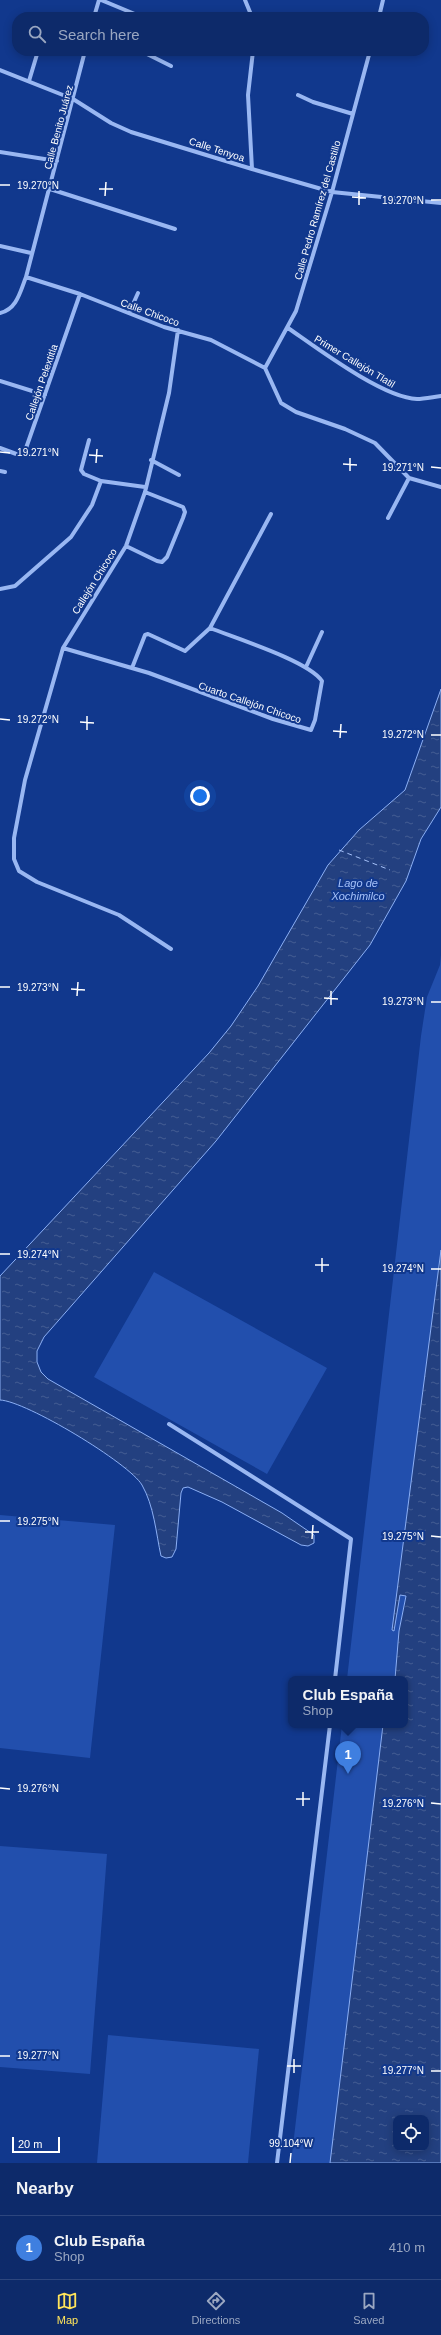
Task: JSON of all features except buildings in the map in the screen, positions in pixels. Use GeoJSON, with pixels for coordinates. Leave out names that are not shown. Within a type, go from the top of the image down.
{"type":"FeatureCollection","features":[{"type":"Feature","properties":{"kind":"street"},"geometry":{"type":"LineString","coordinates":[[96,12],[100,0],[130,12]]}},
{"type":"Feature","properties":{"kind":"street"},"geometry":{"type":"LineString","coordinates":[[245,0],[250,12]]}},
{"type":"Feature","properties":{"kind":"street"},"geometry":{"type":"LineString","coordinates":[[380,12],[383,0]]}},
{"type":"Feature","properties":{"kind":"street"},"geometry":{"type":"LineString","coordinates":[[29,81],[36,56]]}},
{"type":"Feature","properties":{"kind":"street","name":"Calle Benito Juárez"},"geometry":{"type":"LineString","coordinates":[[0,313],[10,310],[16,303],[26,277],[31,253],[74,100],[84,56]]}},
{"type":"Feature","properties":{"kind":"street"},"geometry":{"type":"LineString","coordinates":[[151,56],[171,66]]}},
{"type":"Feature","properties":{"kind":"street"},"geometry":{"type":"LineString","coordinates":[[252,56],[248,95],[252,169]]}},
{"type":"Feature","properties":{"kind":"street","name":"Calle Pedro Ramírez del Castillo"},"geometry":{"type":"LineString","coordinates":[[265,368],[288,328],[298,304],[332,192],[369,56]]}},
{"type":"Feature","properties":{"kind":"street","name":"Calle Tenyoa"},"geometry":{"type":"LineString","coordinates":[[0,70],[74,100],[112,123],[131,132],[252,169],[332,192],[441,203]]}},
{"type":"Feature","properties":{"kind":"street"},"geometry":{"type":"LineString","coordinates":[[298,95],[313,102],[353,114]]}},
{"type":"Feature","properties":{"kind":"street"},"geometry":{"type":"LineString","coordinates":[[0,152],[57,161]]}},
{"type":"Feature","properties":{"kind":"street"},"geometry":{"type":"LineString","coordinates":[[50,189],[174,229]]}},
{"type":"Feature","properties":{"kind":"street"},"geometry":{"type":"LineString","coordinates":[[0,246],[31,253]]}},
{"type":"Feature","properties":{"kind":"street","name":"Calle Chicoco"},"geometry":{"type":"LineString","coordinates":[[26,277],[80,294],[129,313],[211,340],[265,368]]}},
{"type":"Feature","properties":{"kind":"street"},"geometry":{"type":"LineString","coordinates":[[129,313],[138,292]]}},
{"type":"Feature","properties":{"kind":"street","name":"Callejón Pelextitla"},"geometry":{"type":"LineString","coordinates":[[0,448],[19,454],[25,451],[80,294]]}},
{"type":"Feature","properties":{"kind":"street","name":"Primer Callejón Tlatil"},"geometry":{"type":"LineString","coordinates":[[288,328],[392,393],[416,399],[441,396]]}},
{"type":"Feature","properties":{"kind":"street","name":"Callejón Chicoco"},"geometry":{"type":"LineString","coordinates":[[171,949],[119,915],[37,882],[19,871],[14,859],[14,838],[25,780],[63,648],[126,546],[145,489],[170,386],[178,330]]}},
{"type":"Feature","properties":{"kind":"street"},"geometry":{"type":"LineString","coordinates":[[265,368],[281,402],[296,412],[345,429],[375,443],[409,478],[441,487]]}},
{"type":"Feature","properties":{"kind":"street"},"geometry":{"type":"LineString","coordinates":[[0,381],[45,395]]}},
{"type":"Feature","properties":{"kind":"street"},"geometry":{"type":"LineString","coordinates":[[89,440],[81,470],[84,474],[101,481],[145,489],[183,507],[185,512],[167,557],[162,562],[126,546]]}},
{"type":"Feature","properties":{"kind":"street"},"geometry":{"type":"LineString","coordinates":[[152,460],[179,475]]}},
{"type":"Feature","properties":{"kind":"street"},"geometry":{"type":"LineString","coordinates":[[388,518],[409,478]]}},
{"type":"Feature","properties":{"kind":"street"},"geometry":{"type":"LineString","coordinates":[[0,589],[15,586],[71,536],[92,505],[101,481]]}},
{"type":"Feature","properties":{"kind":"street"},"geometry":{"type":"LineString","coordinates":[[132,668],[145,635],[148,634],[185,651],[210,628],[271,514]]}},
{"type":"Feature","properties":{"kind":"street","name":"Cuarto Callejón Chicoco"},"geometry":{"type":"LineString","coordinates":[[63,648],[132,668],[310,730],[315,720],[322,681],[319,676],[306,667],[210,628]]}},
{"type":"Feature","properties":{"kind":"street"},"geometry":{"type":"LineString","coordinates":[[306,667],[322,632]]}},
{"type":"Feature","properties":{"kind":"street"},"geometry":{"type":"LineString","coordinates":[[169,1424],[351,1539],[335,1676]]}},
{"type":"Feature","properties":{"kind":"street"},"geometry":{"type":"LineString","coordinates":[[277,2163],[330,1728]]}},
{"type":"Feature","properties":{"kind":"shaded area"},"geometry":{"type":"Polygon","coordinates":[[[441,955],[441,2163],[291,2163],[342,1728],[408,1728],[408,1676],[347,1676],[421,1036],[427,997],[440,965],[441,955]]]}},
{"type":"Feature","properties":{"kind":"shaded area"},"geometry":{"type":"Polygon","coordinates":[[[154,1272],[327,1368],[267,1474],[94,1377],[154,1272]]]}},
{"type":"Feature","properties":{"kind":"shaded area"},"geometry":{"type":"Polygon","coordinates":[[[0,1515],[115,1525],[90,1758],[0,1748],[0,1515]]]}},
{"type":"Feature","properties":{"kind":"shaded area"},"geometry":{"type":"Polygon","coordinates":[[[0,1846],[107,1854],[90,2074],[0,2067],[0,1846]]]}},
{"type":"Feature","properties":{"kind":"shaded area"},"geometry":{"type":"Polygon","coordinates":[[[108,2035],[259,2049],[248,2163],[97,2163],[108,2035]]]}},
{"type":"Feature","properties":{"kind":"water","name":"Lago de Xochimilco"},"geometry":{"type":"Polygon","coordinates":[[[441,689],[441,807],[421,839],[406,881],[370,945],[216,1141],[44,1337],[37,1351],[37,1362],[41,1372],[48,1379],[282,1513],[314,1535],[314,1543],[308,1546],[301,1545],[222,1502],[188,1487],[183,1488],[181,1493],[176,1549],[172,1557],[166,1558],[161,1556],[152,1511],[146,1493],[142,1485],[133,1475],[98,1449],[53,1422],[13,1403],[0,1400],[0,1276],[209,1053],[231,1026],[258,986],[328,865],[359,830],[405,790],[441,689]]]}},
{"type":"Feature","properties":{"kind":"water"},"geometry":{"type":"Polygon","coordinates":[[[441,1250],[441,2163],[330,2163],[383,1728],[408,1728],[408,1676],[395,1676],[399,1631],[406,1596],[400,1595],[394,1631],[392,1630],[441,1250]]]}},
{"type":"Feature","properties":{"kind":"ferry route"},"geometry":{"type":"LineString","coordinates":[[339,850],[390,870]]}},
{"type":"Feature","properties":{"kind":"place","name":"Club España"},"geometry":{"type":"Point","coordinates":[348,1774]}}]}
